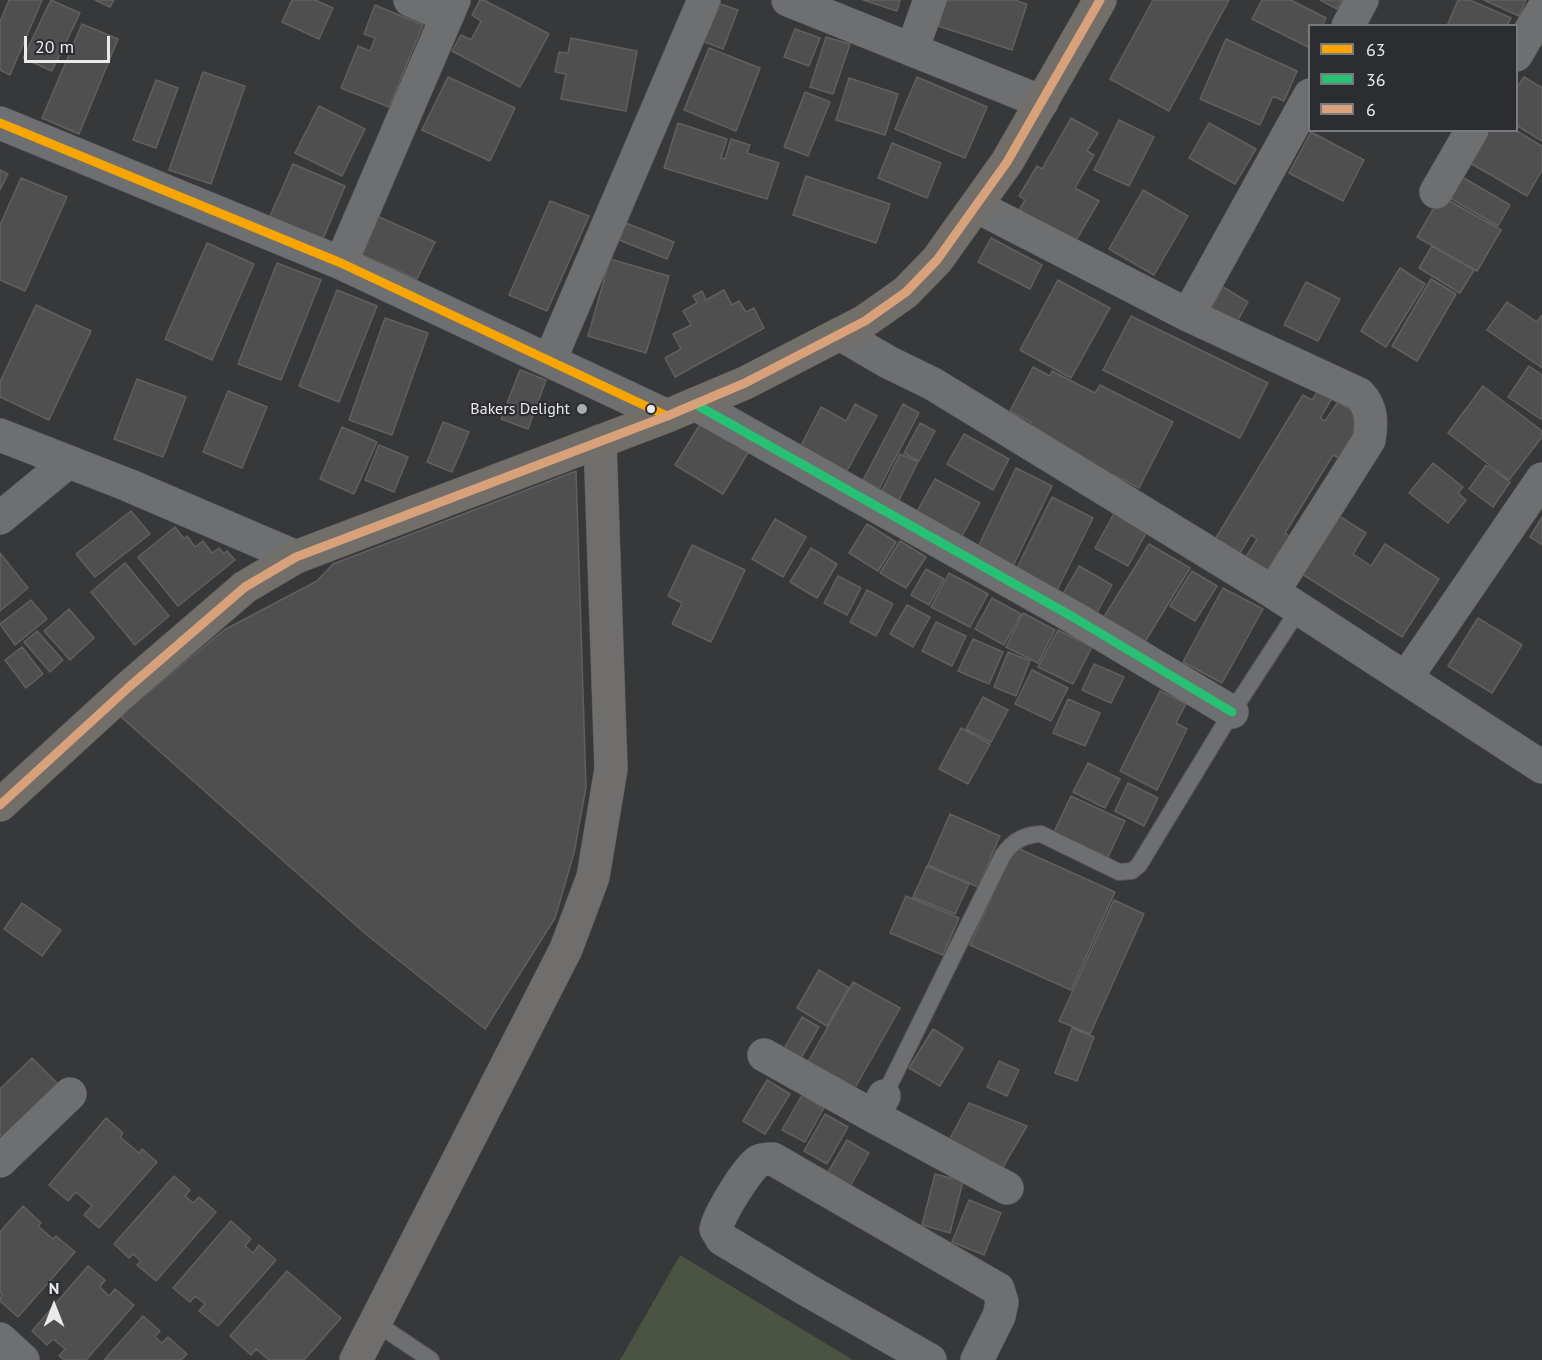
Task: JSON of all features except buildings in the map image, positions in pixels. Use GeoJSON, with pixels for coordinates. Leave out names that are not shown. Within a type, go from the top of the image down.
{"type":"FeatureCollection","features":[{"type":"Feature","properties":{"kind":"main road"},"geometry":{"type":"LineString","coordinates":[[5,794],[245,587],[296,557],[681,410],[745,383],[865,321],[906,292],[937,260],[1007,162],[1100,0]]}},
{"type":"Feature","properties":{"kind":"street"},"geometry":{"type":"LineString","coordinates":[[340,263],[451,8],[410,0]]}},
{"type":"Feature","properties":{"kind":"street"},"geometry":{"type":"LineString","coordinates":[[550,360],[704,0]]}},
{"type":"Feature","properties":{"kind":"street"},"geometry":{"type":"LineString","coordinates":[[788,0],[1042,102]]}},
{"type":"Feature","properties":{"kind":"street"},"geometry":{"type":"LineString","coordinates":[[912,50],[930,0]]}},
{"type":"Feature","properties":{"kind":"street"},"geometry":{"type":"LineString","coordinates":[[1349,24],[1362,0]]}},
{"type":"Feature","properties":{"kind":"street"},"geometry":{"type":"LineString","coordinates":[[1518,52],[1542,11]]}},
{"type":"Feature","properties":{"kind":"street"},"geometry":{"type":"LineString","coordinates":[[1188,315],[1308,99]]}},
{"type":"Feature","properties":{"kind":"street"},"geometry":{"type":"LineString","coordinates":[[0,123],[340,263],[550,360],[681,410],[1073,617],[1232,712]]}},
{"type":"Feature","properties":{"kind":"street"},"geometry":{"type":"LineString","coordinates":[[1436,192],[1471,132]]}},
{"type":"Feature","properties":{"kind":"street"},"geometry":{"type":"LineString","coordinates":[[976,206],[1188,315],[1359,394],[1368,403],[1371,427],[1369,440],[1286,601]]}},
{"type":"Feature","properties":{"kind":"street"},"geometry":{"type":"LineString","coordinates":[[840,334],[888,362],[933,384],[1286,601],[1542,767]]}},
{"type":"Feature","properties":{"kind":"street"},"geometry":{"type":"LineString","coordinates":[[0,435],[128,485],[296,557]]}},
{"type":"Feature","properties":{"kind":"street"},"geometry":{"type":"LineString","coordinates":[[356,1360],[566,949],[593,877],[611,769],[600,441]]}},
{"type":"Feature","properties":{"kind":"street"},"geometry":{"type":"LineString","coordinates":[[0,518],[68,462]]}},
{"type":"Feature","properties":{"kind":"street"},"geometry":{"type":"LineString","coordinates":[[1406,678],[1542,479]]}},
{"type":"Feature","properties":{"kind":"street"},"geometry":{"type":"LineString","coordinates":[[764,1055],[879,1106],[1007,1188]]}},
{"type":"Feature","properties":{"kind":"street"},"geometry":{"type":"LineString","coordinates":[[0,1161],[70,1094]]}},
{"type":"Feature","properties":{"kind":"street"},"geometry":{"type":"LineString","coordinates":[[930,1360],[722,1239],[716,1229],[719,1218],[751,1168],[760,1161],[773,1159],[998,1289],[1002,1302],[999,1316],[977,1360]]}},
{"type":"Feature","properties":{"kind":"lane"},"geometry":{"type":"LineString","coordinates":[[879,1106],[1009,846],[1018,839],[1041,834],[1119,872],[1132,871],[1139,865],[1232,712],[1286,601]]}},
{"type":"Feature","properties":{"kind":"lane"},"geometry":{"type":"LineString","coordinates":[[376,1323],[431,1360]]}},
{"type":"Feature","properties":{"kind":"green space"},"geometry":{"type":"Polygon","coordinates":[[[680,1255],[853,1360],[620,1360],[680,1255]]]}},
{"type":"Feature","properties":{"kind":"transit line","name":"6"},"geometry":{"type":"LineString","coordinates":[[0,805],[129,687],[245,587],[296,557],[667,416],[745,383],[865,321],[906,292],[937,260],[1007,162],[1100,0]]}},
{"type":"Feature","properties":{"kind":"transit line","name":"63"},"geometry":{"type":"LineString","coordinates":[[0,123],[341,263],[667,416]]}},
{"type":"Feature","properties":{"kind":"transit line","name":"36"},"geometry":{"type":"LineString","coordinates":[[695,404],[1073,617],[1232,712]]}},
{"type":"Feature","properties":{"kind":"place","name":"Bakers Delight"},"geometry":{"type":"Point","coordinates":[582,409]}}]}
